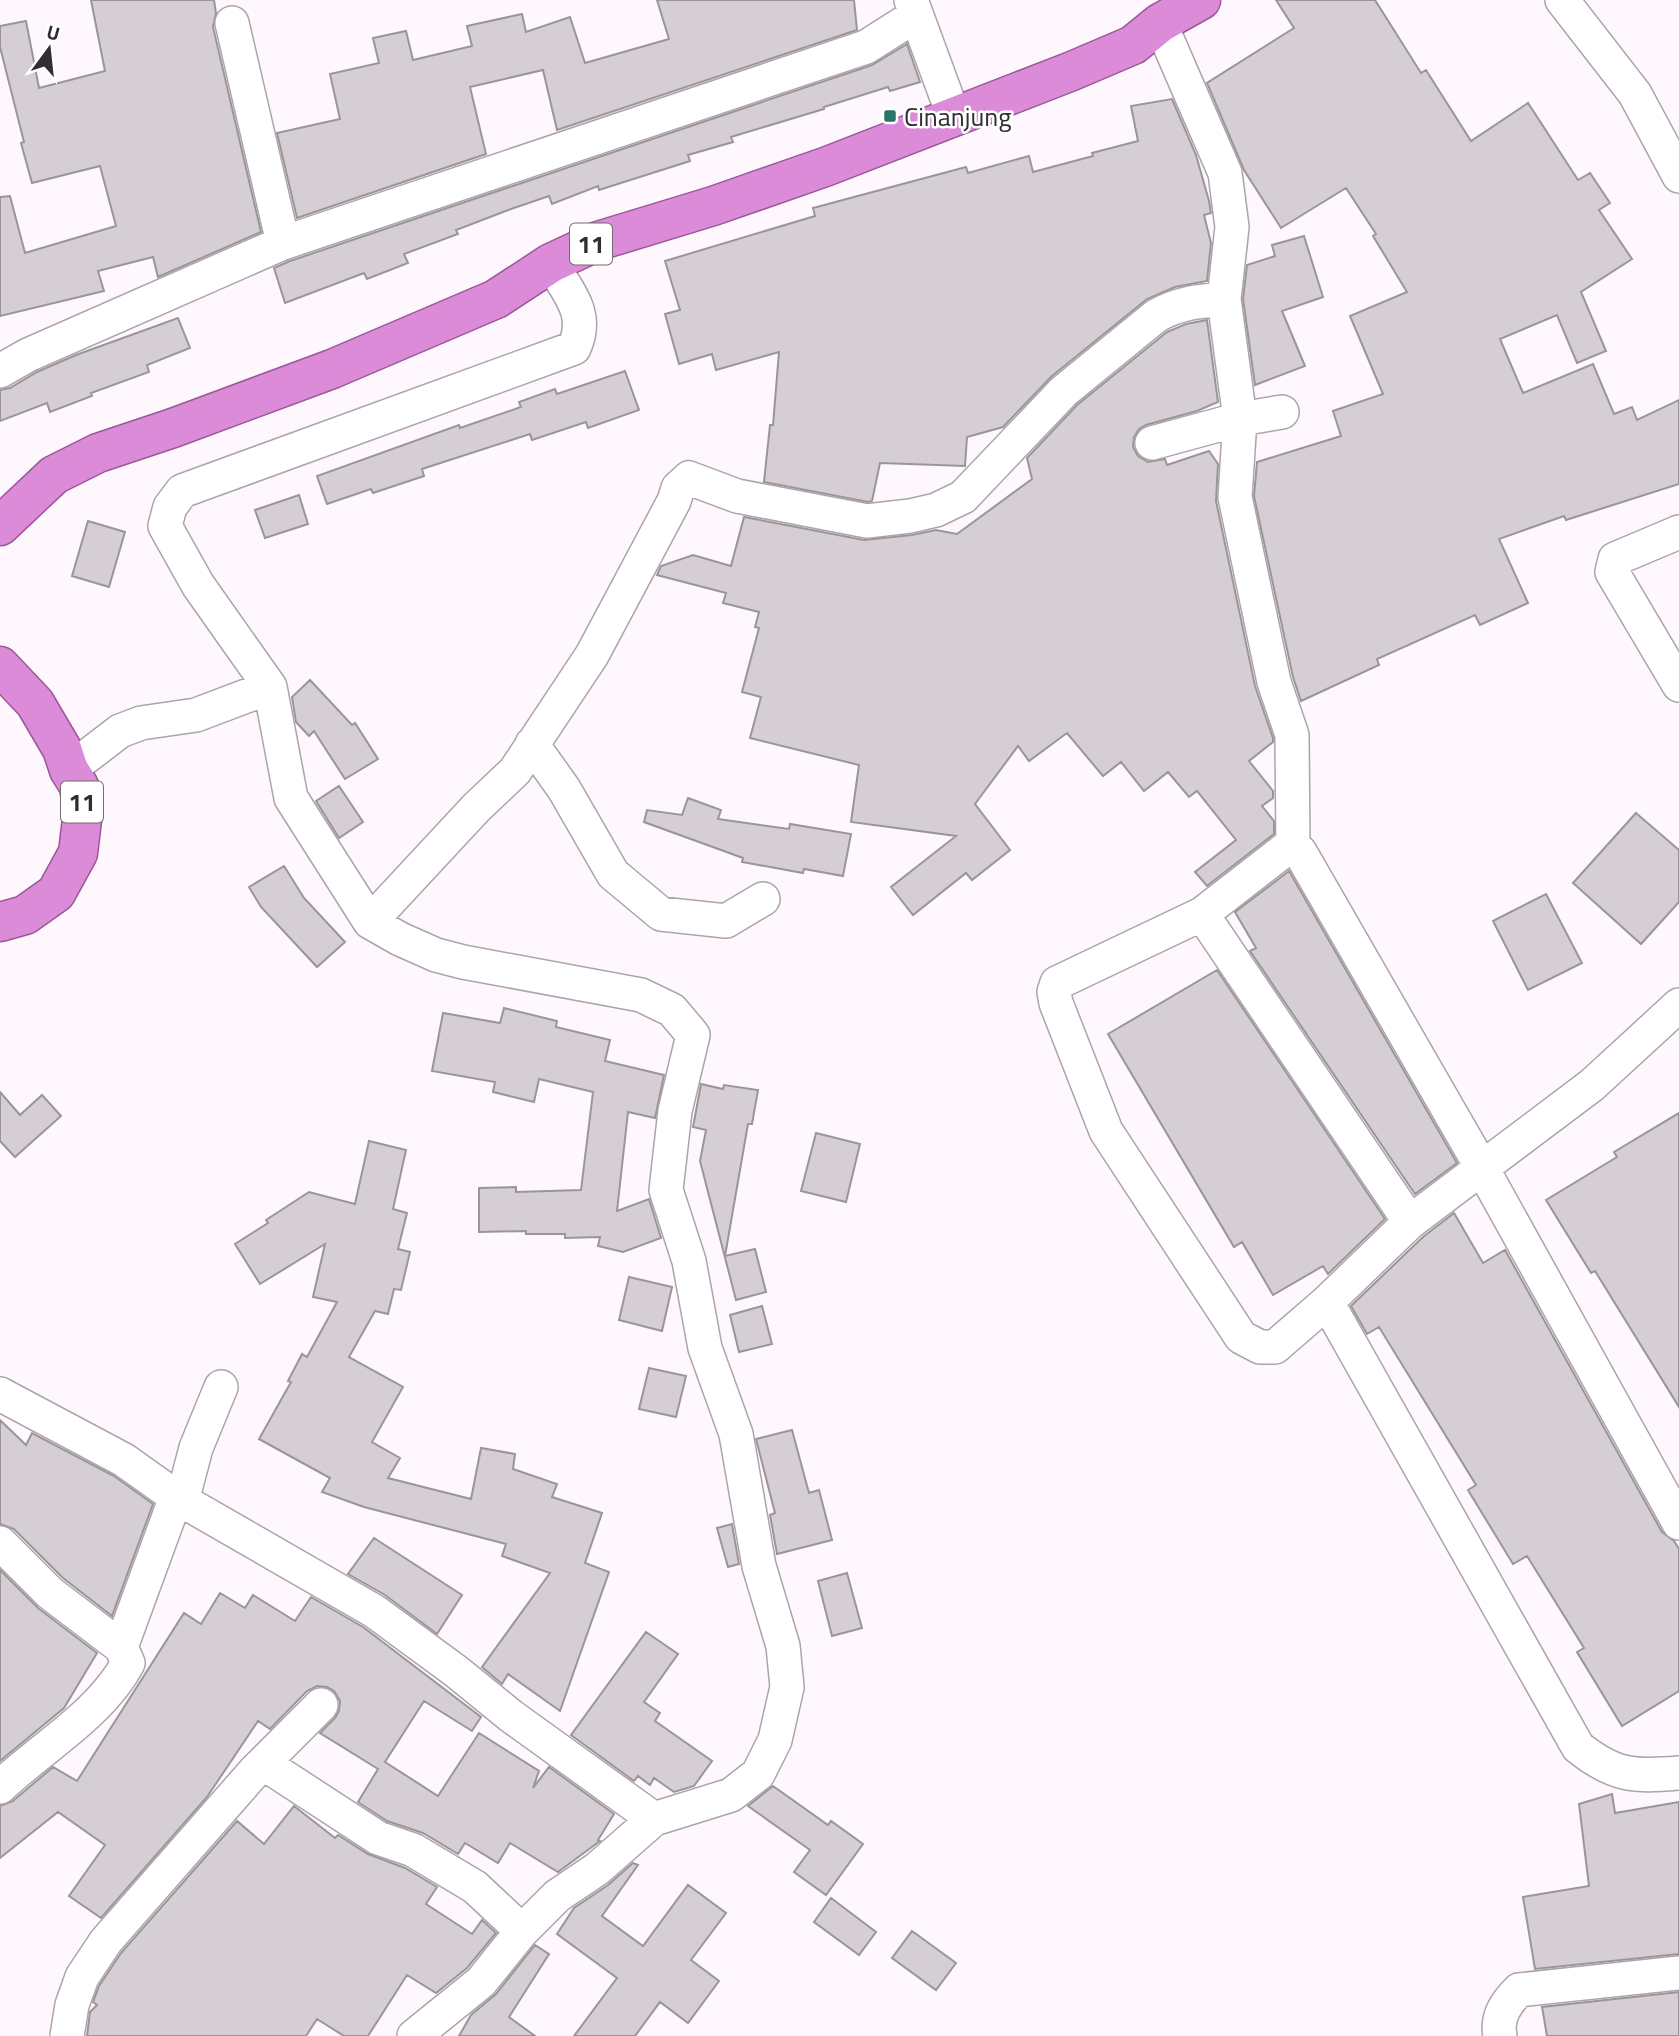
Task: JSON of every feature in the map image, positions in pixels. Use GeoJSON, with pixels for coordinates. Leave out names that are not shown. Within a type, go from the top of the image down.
{"type":"FeatureCollection","features":[{"type":"Feature","properties":{"kind":"highway","name":"11"},"geometry":{"type":"LineString","coordinates":[[0,526],[54,475],[97,453],[332,369],[496,299],[551,263],[598,241],[713,206],[825,167],[1133,44],[1160,23],[1201,0]]}},
{"type":"Feature","properties":{"kind":"highway","name":"11"},"geometry":{"type":"LineString","coordinates":[[0,666],[35,704],[62,749],[69,770],[79,786],[83,811],[78,853],[56,892],[25,915],[0,922]]}},
{"type":"Feature","properties":{"kind":"street"},"geometry":{"type":"LineString","coordinates":[[1562,0],[1635,94],[1679,176]]}},
{"type":"Feature","properties":{"kind":"street"},"geometry":{"type":"LineString","coordinates":[[0,371],[28,355],[283,243],[866,47],[913,8],[954,117]]}},
{"type":"Feature","properties":{"kind":"street"},"geometry":{"type":"LineString","coordinates":[[232,23],[283,243]]}},
{"type":"Feature","properties":{"kind":"street"},"geometry":{"type":"LineString","coordinates":[[1160,23],[1225,173],[1232,227],[1224,299],[1240,419],[1235,497],[1274,682],[1292,735],[1293,848]]}},
{"type":"Feature","properties":{"kind":"street"},"geometry":{"type":"LineString","coordinates":[[414,2036],[481,1982],[522,1931],[557,1896],[597,1869],[654,1819],[731,1795],[758,1774],[775,1740],[787,1687],[783,1646],[759,1566],[736,1434],[705,1348],[689,1261],[666,1189],[676,1111],[693,1035],[673,1010],[641,995],[449,959],[400,939],[370,922],[291,798],[270,687],[198,585],[165,526],[170,507],[182,491],[574,348],[579,336],[580,315],[551,263]]}},
{"type":"Feature","properties":{"kind":"street"},"geometry":{"type":"LineString","coordinates":[[370,922],[515,771],[592,655],[682,482],[689,478],[737,496],[867,521],[936,510],[962,496],[1064,391],[1156,316],[1171,307],[1188,302],[1224,299]]}},
{"type":"Feature","properties":{"kind":"street"},"geometry":{"type":"LineString","coordinates":[[1152,443],[1240,419],[1282,412]]}},
{"type":"Feature","properties":{"kind":"street"},"geometry":{"type":"LineString","coordinates":[[1679,532],[1615,559],[1612,572],[1679,685]]}},
{"type":"Feature","properties":{"kind":"street"},"geometry":{"type":"LineString","coordinates":[[69,770],[120,731],[166,718],[196,715],[270,687]]}},
{"type":"Feature","properties":{"kind":"street"},"geometry":{"type":"LineString","coordinates":[[532,744],[564,789],[613,874],[661,914],[726,921],[763,899]]}},
{"type":"Feature","properties":{"kind":"street"},"geometry":{"type":"LineString","coordinates":[[1679,1005],[1592,1085],[1482,1168],[1410,1222],[1327,1302],[1275,1347],[1260,1347],[1241,1337],[1106,1132],[1054,992],[1057,983],[1202,914],[1287,848],[1300,852],[1482,1168],[1679,1523]]}},
{"type":"Feature","properties":{"kind":"street"},"geometry":{"type":"LineString","coordinates":[[1202,914],[1410,1222]]}},
{"type":"Feature","properties":{"kind":"street"},"geometry":{"type":"LineString","coordinates":[[1327,1302],[1578,1747],[1598,1764],[1615,1770],[1645,1776],[1679,1773]]}},
{"type":"Feature","properties":{"kind":"street"},"geometry":{"type":"LineString","coordinates":[[121,1647],[221,1387]]}},
{"type":"Feature","properties":{"kind":"street"},"geometry":{"type":"LineString","coordinates":[[0,1394],[124,1460],[179,1499],[374,1611],[511,1716],[654,1819]]}},
{"type":"Feature","properties":{"kind":"street"},"geometry":{"type":"LineString","coordinates":[[0,1543],[50,1593],[121,1647],[128,1663],[102,1697],[65,1734],[0,1787]]}},
{"type":"Feature","properties":{"kind":"street"},"geometry":{"type":"LineString","coordinates":[[67,2036],[72,2005],[82,1977],[106,1941],[263,1763],[321,1704]]}},
{"type":"Feature","properties":{"kind":"street"},"geometry":{"type":"LineString","coordinates":[[263,1763],[378,1838],[413,1850],[475,1887],[522,1931]]}},
{"type":"Feature","properties":{"kind":"street"},"geometry":{"type":"LineString","coordinates":[[1500,2036],[1498,2028],[1504,2006],[1519,1990],[1679,1973]]}},
{"type":"Feature","properties":{"kind":"building"},"geometry":{"type":"Polygon","coordinates":[[[91,0],[214,0],[216,13],[213,27],[261,232],[158,277],[153,257],[98,271],[104,291],[0,316],[0,197],[10,196],[25,253],[116,226],[100,166],[32,183],[0,47],[0,26],[26,21],[39,88],[105,71],[91,0]]]}},
{"type":"Feature","properties":{"kind":"building"},"geometry":{"type":"Polygon","coordinates":[[[657,0],[854,0],[857,30],[557,130],[543,70],[470,87],[486,154],[297,218],[277,133],[340,119],[330,74],[379,63],[373,38],[406,31],[413,60],[472,46],[467,26],[522,14],[526,32],[570,17],[585,63],[669,39],[657,0]]]}},
{"type":"Feature","properties":{"kind":"building"},"geometry":{"type":"Polygon","coordinates":[[[1276,0],[1375,0],[1421,73],[1426,70],[1471,141],[1528,103],[1578,180],[1590,173],[1610,203],[1599,210],[1632,259],[1581,292],[1606,351],[1577,363],[1557,315],[1500,339],[1523,393],[1593,364],[1614,414],[1632,407],[1637,420],[1679,400],[1679,484],[1566,520],[1564,516],[1499,539],[1528,603],[1480,625],[1475,615],[1377,659],[1379,665],[1301,701],[1293,677],[1254,496],[1257,462],[1341,436],[1333,411],[1383,394],[1350,316],[1407,292],[1373,236],[1376,234],[1346,188],[1281,228],[1244,170],[1207,83],[1294,28],[1276,0]]]}},
{"type":"Feature","properties":{"kind":"building"},"geometry":{"type":"Polygon","coordinates":[[[907,44],[920,82],[890,91],[888,87],[731,137],[733,142],[688,155],[690,161],[599,190],[598,186],[552,204],[549,196],[511,209],[456,230],[458,234],[404,254],[408,263],[367,279],[364,273],[285,303],[274,268],[290,261],[872,65],[907,44]]]}},
{"type":"Feature","properties":{"kind":"building"},"geometry":{"type":"Polygon","coordinates":[[[1172,99],[1196,155],[1209,201],[1211,213],[1204,215],[1211,243],[1207,281],[1175,287],[1147,299],[1052,376],[1003,427],[967,437],[965,466],[880,463],[872,501],[868,502],[764,482],[770,425],[773,425],[779,352],[716,370],[712,354],[679,364],[665,314],[680,310],[665,261],[815,216],[813,208],[966,167],[968,173],[1029,156],[1033,172],[1093,156],[1092,153],[1138,141],[1131,106],[1172,99]]]}},
{"type":"Feature","properties":{"kind":"building"},"geometry":{"type":"Polygon","coordinates":[[[1304,236],[1323,297],[1282,311],[1305,366],[1255,385],[1243,299],[1247,265],[1275,256],[1272,245],[1304,236]]]}},
{"type":"Feature","properties":{"kind":"building"},"geometry":{"type":"Polygon","coordinates":[[[178,318],[190,348],[147,365],[149,372],[91,393],[92,396],[50,412],[47,403],[0,421],[0,390],[10,388],[37,372],[76,355],[178,318]]]}},
{"type":"Feature","properties":{"kind":"building"},"geometry":{"type":"Polygon","coordinates":[[[1207,320],[1218,402],[1197,411],[1146,425],[1139,429],[1134,437],[1133,447],[1138,456],[1148,462],[1165,459],[1167,465],[1209,451],[1218,464],[1216,501],[1255,686],[1273,738],[1273,742],[1249,761],[1273,791],[1273,798],[1262,806],[1274,821],[1274,834],[1207,886],[1195,872],[1236,840],[1197,791],[1189,797],[1168,772],[1144,791],[1121,762],[1103,776],[1067,733],[1029,761],[1018,746],[975,804],[1010,850],[972,880],[966,873],[913,915],[891,887],[956,836],[851,822],[859,765],[750,738],[761,697],[742,692],[759,628],[755,627],[759,612],[723,603],[726,593],[657,575],[661,566],[693,555],[731,566],[744,517],[864,540],[936,530],[957,534],[1032,479],[1027,458],[1077,405],[1167,332],[1186,324],[1207,320]]]}},
{"type":"Feature","properties":{"kind":"building"},"geometry":{"type":"Polygon","coordinates":[[[625,371],[639,410],[588,428],[586,422],[532,440],[530,434],[422,469],[424,476],[373,493],[371,489],[327,504],[317,476],[459,425],[460,428],[521,407],[519,402],[555,389],[557,394],[625,371]]]}},
{"type":"Feature","properties":{"kind":"building"},"geometry":{"type":"Polygon","coordinates":[[[299,495],[308,524],[265,538],[255,510],[299,495]]]}},
{"type":"Feature","properties":{"kind":"building"},"geometry":{"type":"Polygon","coordinates":[[[88,521],[125,532],[109,587],[72,576],[88,521]]]}},
{"type":"Feature","properties":{"kind":"building"},"geometry":{"type":"Polygon","coordinates":[[[310,680],[352,725],[355,723],[378,759],[345,779],[314,731],[309,736],[296,722],[292,697],[310,680]]]}},
{"type":"Feature","properties":{"kind":"building"},"geometry":{"type":"Polygon","coordinates":[[[339,786],[363,822],[339,838],[316,801],[339,786]]]}},
{"type":"Feature","properties":{"kind":"building"},"geometry":{"type":"Polygon","coordinates":[[[688,798],[721,810],[718,819],[789,829],[790,824],[851,834],[843,876],[804,869],[803,873],[742,862],[743,858],[644,822],[647,810],[682,815],[688,798]]]}},
{"type":"Feature","properties":{"kind":"building"},"geometry":{"type":"Polygon","coordinates":[[[1636,813],[1679,850],[1679,902],[1641,944],[1573,883],[1636,813]]]}},
{"type":"Feature","properties":{"kind":"building"},"geometry":{"type":"Polygon","coordinates":[[[284,866],[304,898],[345,942],[317,967],[261,907],[249,887],[284,866]]]}},
{"type":"Feature","properties":{"kind":"building"},"geometry":{"type":"Polygon","coordinates":[[[1289,871],[1457,1163],[1415,1194],[1250,951],[1256,948],[1235,912],[1289,871]]]}},
{"type":"Feature","properties":{"kind":"building"},"geometry":{"type":"Polygon","coordinates":[[[1546,894],[1582,963],[1528,990],[1493,921],[1546,894]]]}},
{"type":"Feature","properties":{"kind":"building"},"geometry":{"type":"Polygon","coordinates":[[[1217,970],[1385,1219],[1328,1274],[1323,1266],[1273,1295],[1242,1242],[1234,1247],[1108,1034],[1217,970]]]}},
{"type":"Feature","properties":{"kind":"building"},"geometry":{"type":"Polygon","coordinates":[[[504,1008],[557,1021],[556,1027],[610,1040],[605,1061],[664,1075],[655,1118],[628,1112],[617,1211],[649,1199],[661,1238],[623,1252],[598,1246],[600,1237],[565,1238],[565,1234],[526,1234],[526,1231],[479,1232],[479,1188],[516,1187],[516,1192],[581,1190],[593,1092],[539,1079],[534,1102],[493,1092],[495,1082],[432,1071],[443,1013],[500,1023],[504,1008]]]}},
{"type":"Feature","properties":{"kind":"building"},"geometry":{"type":"Polygon","coordinates":[[[701,1084],[723,1089],[724,1085],[758,1090],[752,1124],[748,1124],[725,1256],[755,1249],[766,1292],[736,1300],[700,1161],[706,1130],[693,1127],[701,1084]]]}},
{"type":"Feature","properties":{"kind":"building"},"geometry":{"type":"Polygon","coordinates":[[[0,1092],[20,1115],[42,1095],[61,1116],[15,1157],[0,1141],[0,1092]]]}},
{"type":"Feature","properties":{"kind":"building"},"geometry":{"type":"Polygon","coordinates":[[[1679,1113],[1679,1407],[1595,1271],[1591,1273],[1546,1200],[1617,1157],[1614,1152],[1679,1113]]]}},
{"type":"Feature","properties":{"kind":"building"},"geometry":{"type":"Polygon","coordinates":[[[816,1133],[860,1144],[846,1202],[801,1191],[816,1133]]]}},
{"type":"Feature","properties":{"kind":"building"},"geometry":{"type":"Polygon","coordinates":[[[369,1141],[406,1150],[393,1209],[407,1213],[398,1249],[410,1252],[401,1290],[394,1289],[388,1314],[375,1311],[349,1357],[403,1387],[372,1442],[400,1458],[388,1478],[471,1499],[481,1448],[515,1454],[513,1469],[557,1484],[552,1497],[602,1513],[585,1563],[609,1572],[560,1711],[508,1674],[502,1684],[482,1667],[550,1573],[502,1556],[506,1544],[364,1507],[322,1492],[330,1478],[259,1439],[291,1382],[288,1381],[302,1354],[307,1357],[337,1302],[313,1297],[325,1244],[260,1284],[235,1244],[309,1192],[355,1204],[369,1141]]]}},
{"type":"Feature","properties":{"kind":"building"},"geometry":{"type":"Polygon","coordinates":[[[1454,1213],[1483,1263],[1505,1250],[1662,1532],[1674,1541],[1679,1549],[1679,1691],[1622,1726],[1577,1652],[1584,1648],[1527,1556],[1513,1564],[1468,1490],[1476,1485],[1379,1327],[1367,1334],[1351,1306],[1423,1237],[1454,1213]]]}},
{"type":"Feature","properties":{"kind":"building"},"geometry":{"type":"Polygon","coordinates":[[[629,1277],[672,1287],[662,1331],[619,1320],[629,1277]]]}},
{"type":"Feature","properties":{"kind":"building"},"geometry":{"type":"Polygon","coordinates":[[[762,1306],[772,1344],[739,1352],[730,1315],[762,1306]]]}},
{"type":"Feature","properties":{"kind":"building"},"geometry":{"type":"Polygon","coordinates":[[[649,1368],[686,1376],[676,1417],[639,1409],[649,1368]]]}},
{"type":"Feature","properties":{"kind":"building"},"geometry":{"type":"Polygon","coordinates":[[[0,1420],[26,1445],[32,1433],[114,1476],[153,1504],[112,1616],[63,1578],[14,1529],[0,1524],[0,1420]]]}},
{"type":"Feature","properties":{"kind":"building"},"geometry":{"type":"Polygon","coordinates":[[[792,1430],[809,1493],[819,1490],[832,1540],[777,1554],[770,1515],[775,1513],[756,1439],[792,1430]]]}},
{"type":"Feature","properties":{"kind":"building"},"geometry":{"type":"Polygon","coordinates":[[[732,1524],[739,1564],[728,1567],[717,1528],[732,1524]]]}},
{"type":"Feature","properties":{"kind":"building"},"geometry":{"type":"Polygon","coordinates":[[[374,1538],[462,1595],[437,1634],[385,1595],[348,1574],[374,1538]]]}},
{"type":"Feature","properties":{"kind":"building"},"geometry":{"type":"Polygon","coordinates":[[[0,1570],[38,1608],[97,1653],[64,1708],[0,1761],[0,1570]]]}},
{"type":"Feature","properties":{"kind":"building"},"geometry":{"type":"Polygon","coordinates":[[[847,1573],[862,1628],[832,1636],[818,1581],[847,1573]]]}},
{"type":"Feature","properties":{"kind":"building"},"geometry":{"type":"Polygon","coordinates":[[[220,1593],[245,1608],[253,1595],[295,1621],[311,1597],[363,1627],[481,1717],[472,1731],[424,1701],[385,1762],[438,1796],[479,1733],[539,1771],[533,1788],[549,1767],[614,1814],[598,1840],[600,1841],[558,1872],[510,1843],[498,1863],[465,1843],[458,1854],[423,1833],[387,1821],[358,1802],[378,1769],[320,1733],[335,1718],[340,1701],[334,1691],[317,1686],[307,1691],[270,1729],[258,1721],[207,1797],[101,1918],[69,1896],[105,1845],[58,1812],[0,1858],[0,1806],[13,1801],[53,1767],[77,1781],[184,1613],[201,1624],[220,1593]]]}},
{"type":"Feature","properties":{"kind":"building"},"geometry":{"type":"Polygon","coordinates":[[[646,1632],[678,1654],[644,1702],[660,1713],[655,1721],[712,1761],[694,1786],[674,1792],[654,1778],[650,1785],[638,1776],[634,1781],[571,1735],[646,1632]]]}},
{"type":"Feature","properties":{"kind":"building"},"geometry":{"type":"Polygon","coordinates":[[[773,1786],[828,1825],[831,1821],[863,1844],[826,1895],[794,1872],[810,1850],[748,1806],[773,1786]]]}},
{"type":"Feature","properties":{"kind":"building"},"geometry":{"type":"Polygon","coordinates":[[[1612,1794],[1615,1813],[1679,1802],[1679,1954],[1535,1969],[1523,1897],[1589,1886],[1579,1804],[1612,1794]]]}},
{"type":"Feature","properties":{"kind":"building"},"geometry":{"type":"Polygon","coordinates":[[[294,1806],[335,1838],[338,1835],[368,1854],[405,1868],[437,1887],[426,1904],[472,1934],[482,1920],[496,1933],[467,1968],[436,1993],[407,1975],[368,2036],[344,2036],[317,2019],[306,2036],[87,2036],[90,2012],[97,2005],[93,2002],[99,1986],[121,1953],[237,1821],[264,1844],[294,1806]]]}},
{"type":"Feature","properties":{"kind":"building"},"geometry":{"type":"Polygon","coordinates":[[[633,1863],[638,1865],[602,1916],[643,1946],[688,1885],[726,1913],[691,1960],[719,1981],[688,2023],[660,2002],[635,2036],[574,2036],[617,1978],[557,1934],[574,1908],[608,1885],[633,1863]]]}},
{"type":"Feature","properties":{"kind":"building"},"geometry":{"type":"Polygon","coordinates":[[[831,1898],[876,1932],[859,1955],[814,1922],[831,1898]]]}},
{"type":"Feature","properties":{"kind":"building"},"geometry":{"type":"Polygon","coordinates":[[[912,1931],[956,1963],[936,1990],[892,1958],[912,1931]]]}},
{"type":"Feature","properties":{"kind":"building"},"geometry":{"type":"Polygon","coordinates":[[[535,1945],[549,1954],[509,2017],[535,2036],[459,2036],[471,2015],[496,1994],[535,1945]]]}},
{"type":"Feature","properties":{"kind":"building"},"geometry":{"type":"Polygon","coordinates":[[[1679,1992],[1679,2036],[1547,2036],[1542,2007],[1679,1992]]]}},
{"type":"Feature","properties":{"kind":"place","name":"Cinanjung"},"geometry":{"type":"Point","coordinates":[890,116]}}]}
